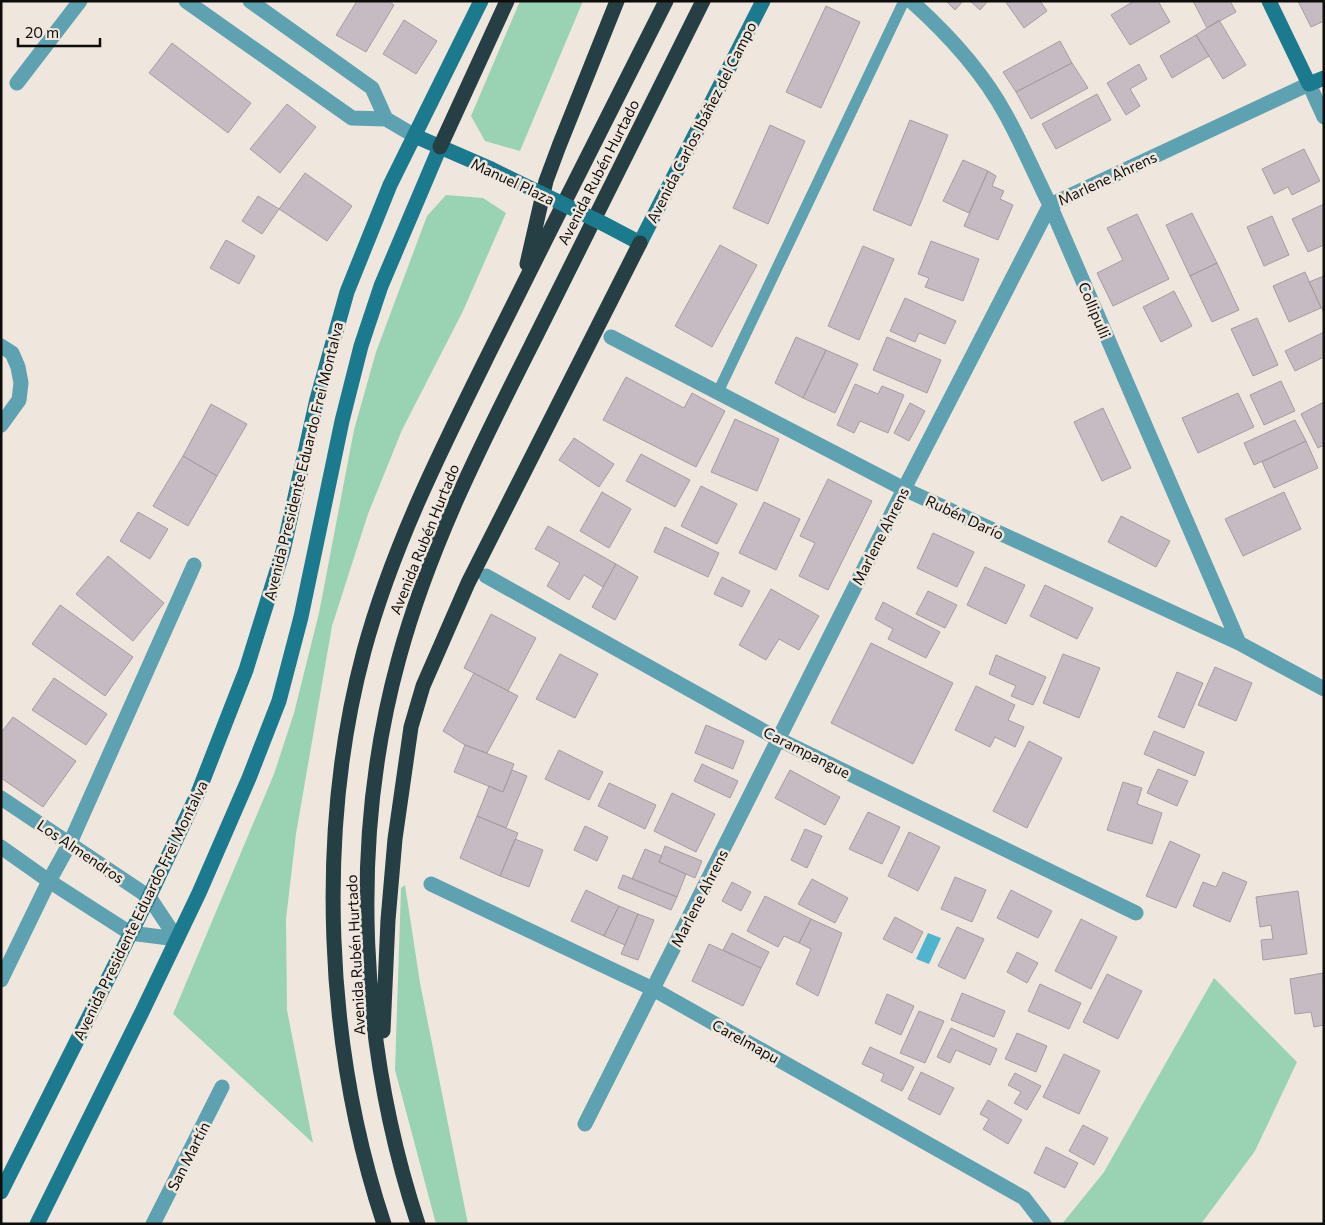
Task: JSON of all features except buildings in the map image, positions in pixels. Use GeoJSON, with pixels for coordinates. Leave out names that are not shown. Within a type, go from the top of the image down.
{"type":"FeatureCollection","features":[{"type":"Feature","properties":{"kind":"highway"},"geometry":{"type":"LineString","coordinates":[[440,147],[507,1]]}},
{"type":"Feature","properties":{"kind":"highway"},"geometry":{"type":"LineString","coordinates":[[521,289],[546,181],[558,146],[617,1]]}},
{"type":"Feature","properties":{"kind":"highway","name":"Avenida Rubén Hurtado"},"geometry":{"type":"LineString","coordinates":[[384,1224],[362,1150],[350,1090],[341,1025],[335,955],[335,857],[341,778],[348,723],[365,649],[380,599],[431,472],[666,1]]}},
{"type":"Feature","properties":{"kind":"highway","name":"Avenida Rubén Hurtado"},"geometry":{"type":"LineString","coordinates":[[418,1224],[403,1175],[381,1077],[368,935],[368,849],[377,764],[392,684],[419,590],[463,483],[703,1]]}},
{"type":"Feature","properties":{"kind":"highway"},"geometry":{"type":"LineString","coordinates":[[381,1077],[388,920],[395,839],[411,727],[421,694],[468,583],[640,243]]}},
{"type":"Feature","properties":{"kind":"main road","name":"Avenida Presidente Eduardo Frei Montalva"},"geometry":{"type":"LineString","coordinates":[[1,1192],[150,896],[198,793],[246,670],[283,552],[317,399],[348,292],[390,185],[481,1]]}},
{"type":"Feature","properties":{"kind":"main road","name":"Avenida Carlos Ibáñez del Campo"},"geometry":{"type":"LineString","coordinates":[[640,243],[763,1]]}},
{"type":"Feature","properties":{"kind":"main road"},"geometry":{"type":"LineString","coordinates":[[1269,1],[1309,84],[1324,78]]}},
{"type":"Feature","properties":{"kind":"main road","name":"Manuel Plaza"},"geometry":{"type":"LineString","coordinates":[[415,136],[491,169],[640,243]]}},
{"type":"Feature","properties":{"kind":"main road","name":"Avenida Presidente Eduardo Frei Montalva"},"geometry":{"type":"LineString","coordinates":[[37,1224],[178,939],[249,778],[279,701],[301,617],[342,421],[361,346],[381,286],[440,147]]}},
{"type":"Feature","properties":{"kind":"street"},"geometry":{"type":"LineString","coordinates":[[17,83],[80,1]]}},
{"type":"Feature","properties":{"kind":"street","name":"Manuel Plaza"},"geometry":{"type":"LineString","coordinates":[[186,1],[352,118],[386,119],[415,136]]}},
{"type":"Feature","properties":{"kind":"street"},"geometry":{"type":"LineString","coordinates":[[250,1],[372,88],[386,119]]}},
{"type":"Feature","properties":{"kind":"street","name":"Collipulli"},"geometry":{"type":"LineString","coordinates":[[911,1],[957,46],[988,85],[1014,128],[1050,205],[1239,643]]}},
{"type":"Feature","properties":{"kind":"street"},"geometry":{"type":"LineString","coordinates":[[1309,84],[1324,117]]}},
{"type":"Feature","properties":{"kind":"street","name":"Marlene Ahrens"},"geometry":{"type":"LineString","coordinates":[[585,1124],[904,489],[1050,205],[1309,84]]}},
{"type":"Feature","properties":{"kind":"street","name":"Rubén Darío"},"geometry":{"type":"LineString","coordinates":[[611,336],[904,489],[1239,643],[1324,689]]}},
{"type":"Feature","properties":{"kind":"street"},"geometry":{"type":"LineString","coordinates":[[1,346],[12,353],[18,367],[21,383],[18,400],[1,425]]}},
{"type":"Feature","properties":{"kind":"street"},"geometry":{"type":"LineString","coordinates":[[1,980],[49,881],[70,843],[194,565]]}},
{"type":"Feature","properties":{"kind":"street","name":"Carampangue"},"geometry":{"type":"LineString","coordinates":[[486,576],[778,739],[1136,913]]}},
{"type":"Feature","properties":{"kind":"street","name":"Los Almendros"},"geometry":{"type":"LineString","coordinates":[[1,798],[150,896],[178,939]]}},
{"type":"Feature","properties":{"kind":"street"},"geometry":{"type":"LineString","coordinates":[[1,847],[49,881],[130,933],[178,939]]}},
{"type":"Feature","properties":{"kind":"street","name":"Carelmapu"},"geometry":{"type":"LineString","coordinates":[[431,884],[653,989],[1024,1198],[1044,1224]]}},
{"type":"Feature","properties":{"kind":"street","name":"San Martín"},"geometry":{"type":"LineString","coordinates":[[153,1224],[222,1088]]}},
{"type":"Feature","properties":{"kind":"lane"},"geometry":{"type":"LineString","coordinates":[[718,392],[904,1]]}},
{"type":"Feature","properties":{"kind":"green space"},"geometry":{"type":"Polygon","coordinates":[[[520,1],[583,1],[520,151],[485,141],[471,116],[520,1]]]}},
{"type":"Feature","properties":{"kind":"green space"},"geometry":{"type":"Polygon","coordinates":[[[446,195],[483,198],[506,213],[463,311],[402,430],[368,514],[332,626],[296,834],[286,919],[287,1010],[313,1143],[173,1014],[274,774],[294,713],[319,613],[354,430],[376,352],[427,216],[446,195]]]}},
{"type":"Feature","properties":{"kind":"green space"},"geometry":{"type":"Polygon","coordinates":[[[405,885],[420,983],[468,1224],[436,1224],[395,1070],[401,888],[405,885]]]}},
{"type":"Feature","properties":{"kind":"green space"},"geometry":{"type":"Polygon","coordinates":[[[1214,978],[1297,1062],[1255,1151],[1201,1224],[1062,1224],[1104,1172],[1214,978]]]}},
{"type":"Feature","properties":{"kind":"water"},"geometry":{"type":"Polygon","coordinates":[[[928,933],[941,938],[929,964],[916,959],[928,933]]]}}]}
